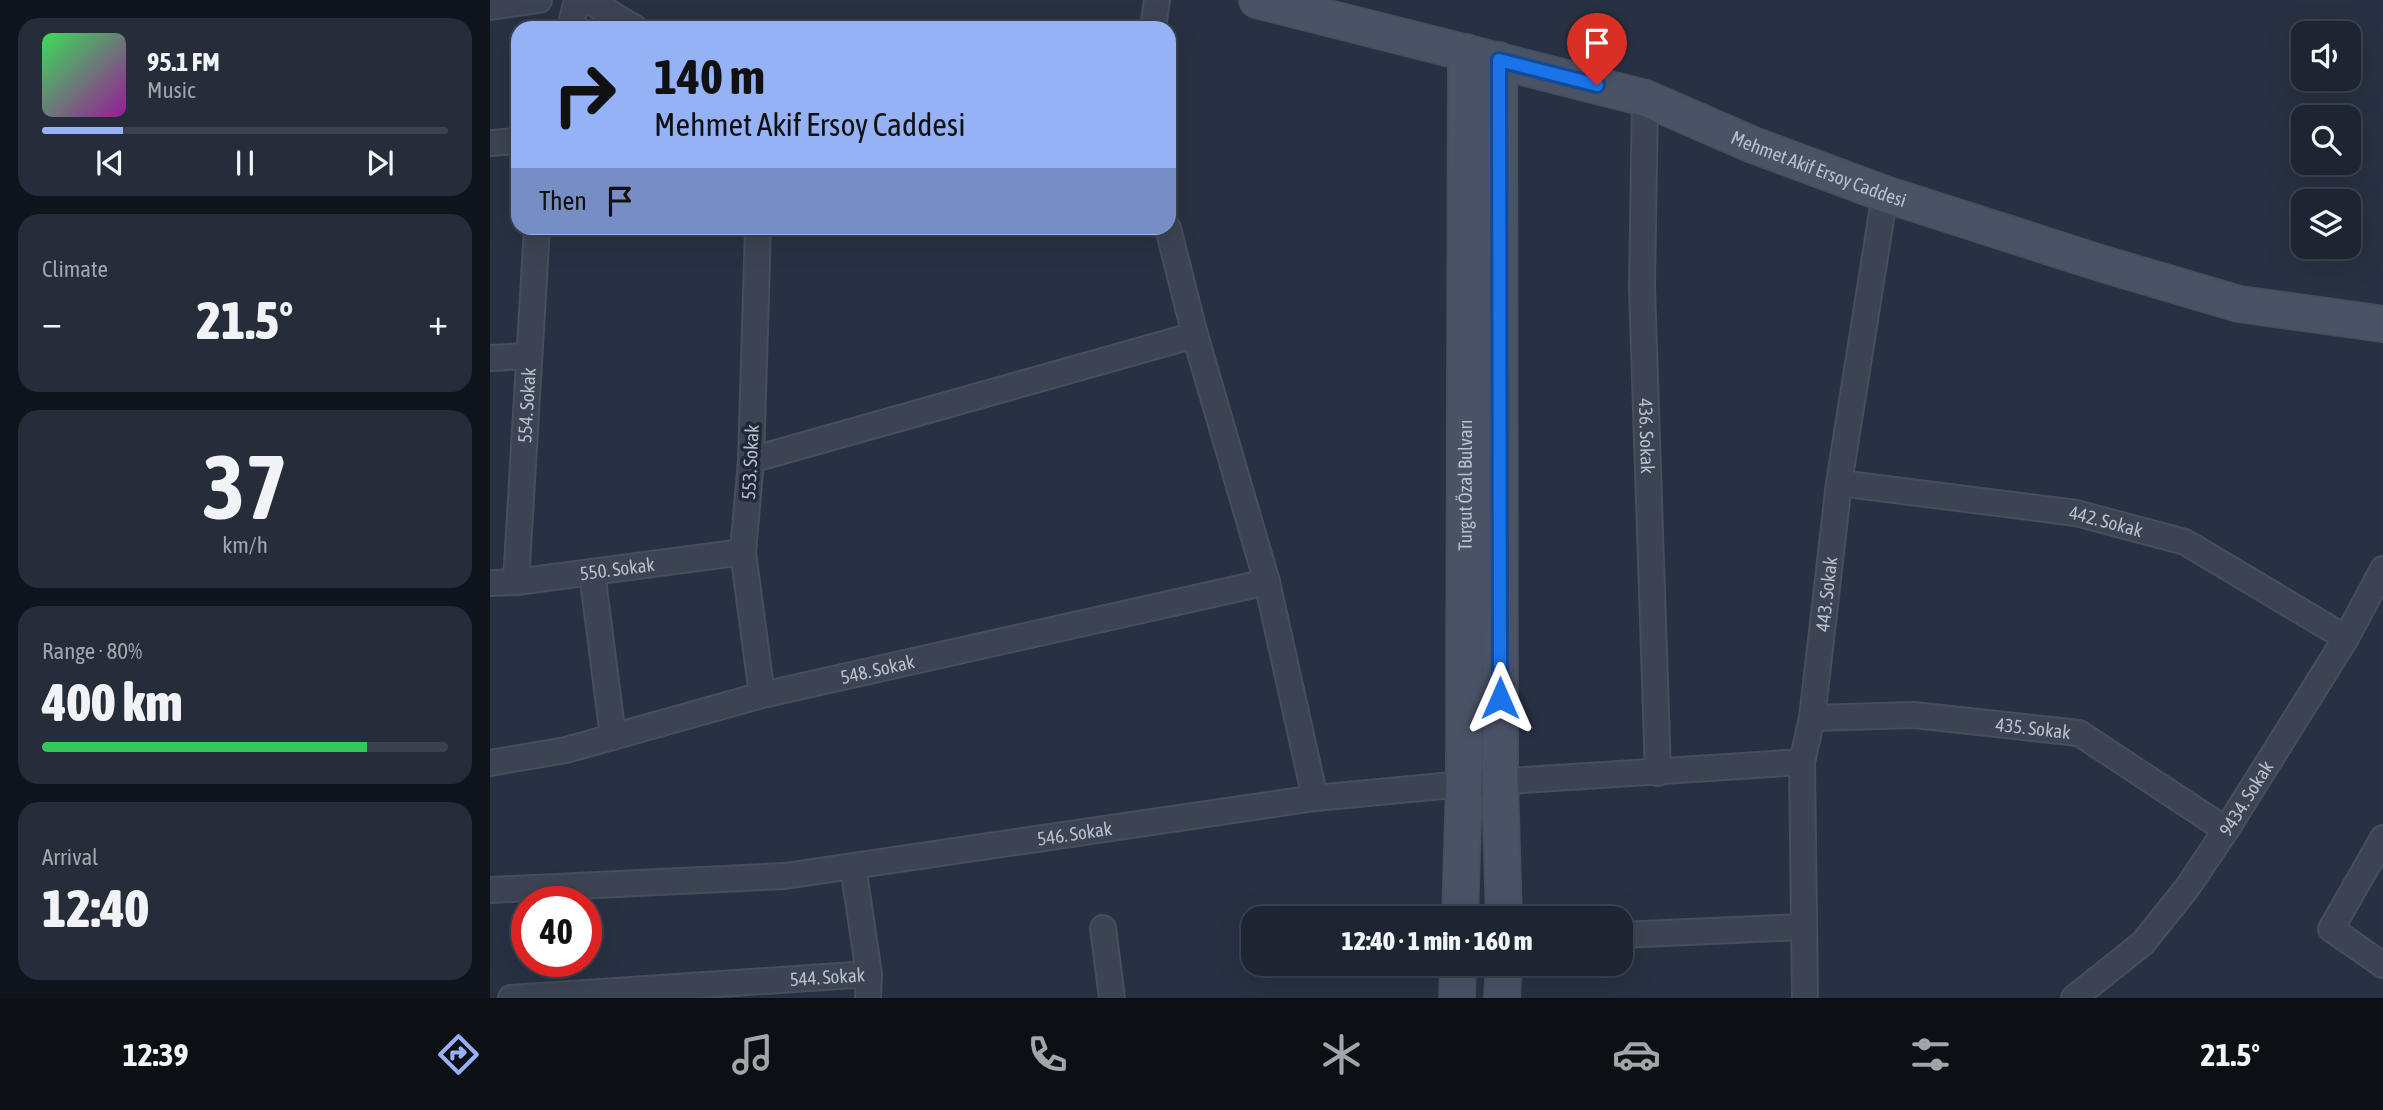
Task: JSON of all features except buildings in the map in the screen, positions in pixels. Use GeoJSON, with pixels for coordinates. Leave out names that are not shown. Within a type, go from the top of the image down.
{"type":"FeatureCollection","features":[{"type":"Feature","properties":{"kind":"street"},"geometry":{"type":"LineString","coordinates":[[490,7],[539,0]]}},
{"type":"Feature","properties":{"kind":"street"},"geometry":{"type":"LineString","coordinates":[[572,21],[577,0]]}},
{"type":"Feature","properties":{"kind":"street"},"geometry":{"type":"LineString","coordinates":[[588,0],[623,21]]}},
{"type":"Feature","properties":{"kind":"street"},"geometry":{"type":"LineString","coordinates":[[1154,21],[1157,0]]}},
{"type":"Feature","properties":{"kind":"street","name":"Mehmet Akif Ersoy Caddesi"},"geometry":{"type":"LineString","coordinates":[[1257,0],[1645,98],[1753,145],[1885,194],[2239,304],[2383,324]]}},
{"type":"Feature","properties":{"kind":"street","name":"Turgut Özal Bulvarı"},"geometry":{"type":"LineString","coordinates":[[1482,56],[1504,906]]}},
{"type":"Feature","properties":{"kind":"street","name":"Turgut Özal Bulvarı"},"geometry":{"type":"LineString","coordinates":[[1460,906],[1482,56]]}},
{"type":"Feature","properties":{"kind":"street","name":"436. Sokak"},"geometry":{"type":"LineString","coordinates":[[1645,98],[1642,288],[1658,773]]}},
{"type":"Feature","properties":{"kind":"street"},"geometry":{"type":"LineString","coordinates":[[490,143],[511,142]]}},
{"type":"Feature","properties":{"kind":"street","name":"443. Sokak"},"geometry":{"type":"LineString","coordinates":[[1805,998],[1802,762],[1812,718],[1839,483],[1885,194]]}},
{"type":"Feature","properties":{"kind":"street","name":"554. Sokak"},"geometry":{"type":"LineString","coordinates":[[516,582],[537,235]]}},
{"type":"Feature","properties":{"kind":"street","name":"553. Sokak"},"geometry":{"type":"LineString","coordinates":[[758,235],[751,460],[743,552],[762,695]]}},
{"type":"Feature","properties":{"kind":"street"},"geometry":{"type":"LineString","coordinates":[[1170,235],[1195,335],[1267,582],[1315,799]]}},
{"type":"Feature","properties":{"kind":"street"},"geometry":{"type":"LineString","coordinates":[[751,460],[1195,335]]}},
{"type":"Feature","properties":{"kind":"street"},"geometry":{"type":"LineString","coordinates":[[490,358],[528,356]]}},
{"type":"Feature","properties":{"kind":"street","name":"442. Sokak"},"geometry":{"type":"LineString","coordinates":[[1839,483],[2076,513],[2185,542],[2346,638]]}},
{"type":"Feature","properties":{"kind":"street","name":"550. Sokak"},"geometry":{"type":"LineString","coordinates":[[490,583],[516,582],[743,552]]}},
{"type":"Feature","properties":{"kind":"street","name":"9434. Sokak"},"geometry":{"type":"LineString","coordinates":[[2074,998],[2143,943],[2186,888],[2226,830],[2346,638],[2383,569]]}},
{"type":"Feature","properties":{"kind":"street"},"geometry":{"type":"LineString","coordinates":[[592,572],[613,737]]}},
{"type":"Feature","properties":{"kind":"street","name":"548. Sokak"},"geometry":{"type":"LineString","coordinates":[[490,763],[566,750],[762,695],[1267,582]]}},
{"type":"Feature","properties":{"kind":"street","name":"435. Sokak"},"geometry":{"type":"LineString","coordinates":[[1812,718],[1914,715],[2079,733],[2226,830]]}},
{"type":"Feature","properties":{"kind":"street","name":"546. Sokak"},"geometry":{"type":"LineString","coordinates":[[490,890],[785,876],[1315,799],[1464,784],[1802,762]]}},
{"type":"Feature","properties":{"kind":"street"},"geometry":{"type":"LineString","coordinates":[[2383,838],[2331,929],[2383,965]]}},
{"type":"Feature","properties":{"kind":"street"},"geometry":{"type":"LineString","coordinates":[[853,866],[868,986]]}},
{"type":"Feature","properties":{"kind":"street"},"geometry":{"type":"LineString","coordinates":[[1633,934],[1804,927]]}},
{"type":"Feature","properties":{"kind":"street"},"geometry":{"type":"LineString","coordinates":[[1103,928],[1112,998]]}},
{"type":"Feature","properties":{"kind":"street"},"geometry":{"type":"LineString","coordinates":[[1457,998],[1458,976]]}},
{"type":"Feature","properties":{"kind":"street"},"geometry":{"type":"LineString","coordinates":[[1502,998],[1503,976]]}},
{"type":"Feature","properties":{"kind":"street","name":"544. Sokak"},"geometry":{"type":"LineString","coordinates":[[511,998],[868,986]]}},
{"type":"Feature","properties":{"kind":"route"},"geometry":{"type":"LineString","coordinates":[[1500,698],[1499,60],[1597,85]]}}]}
